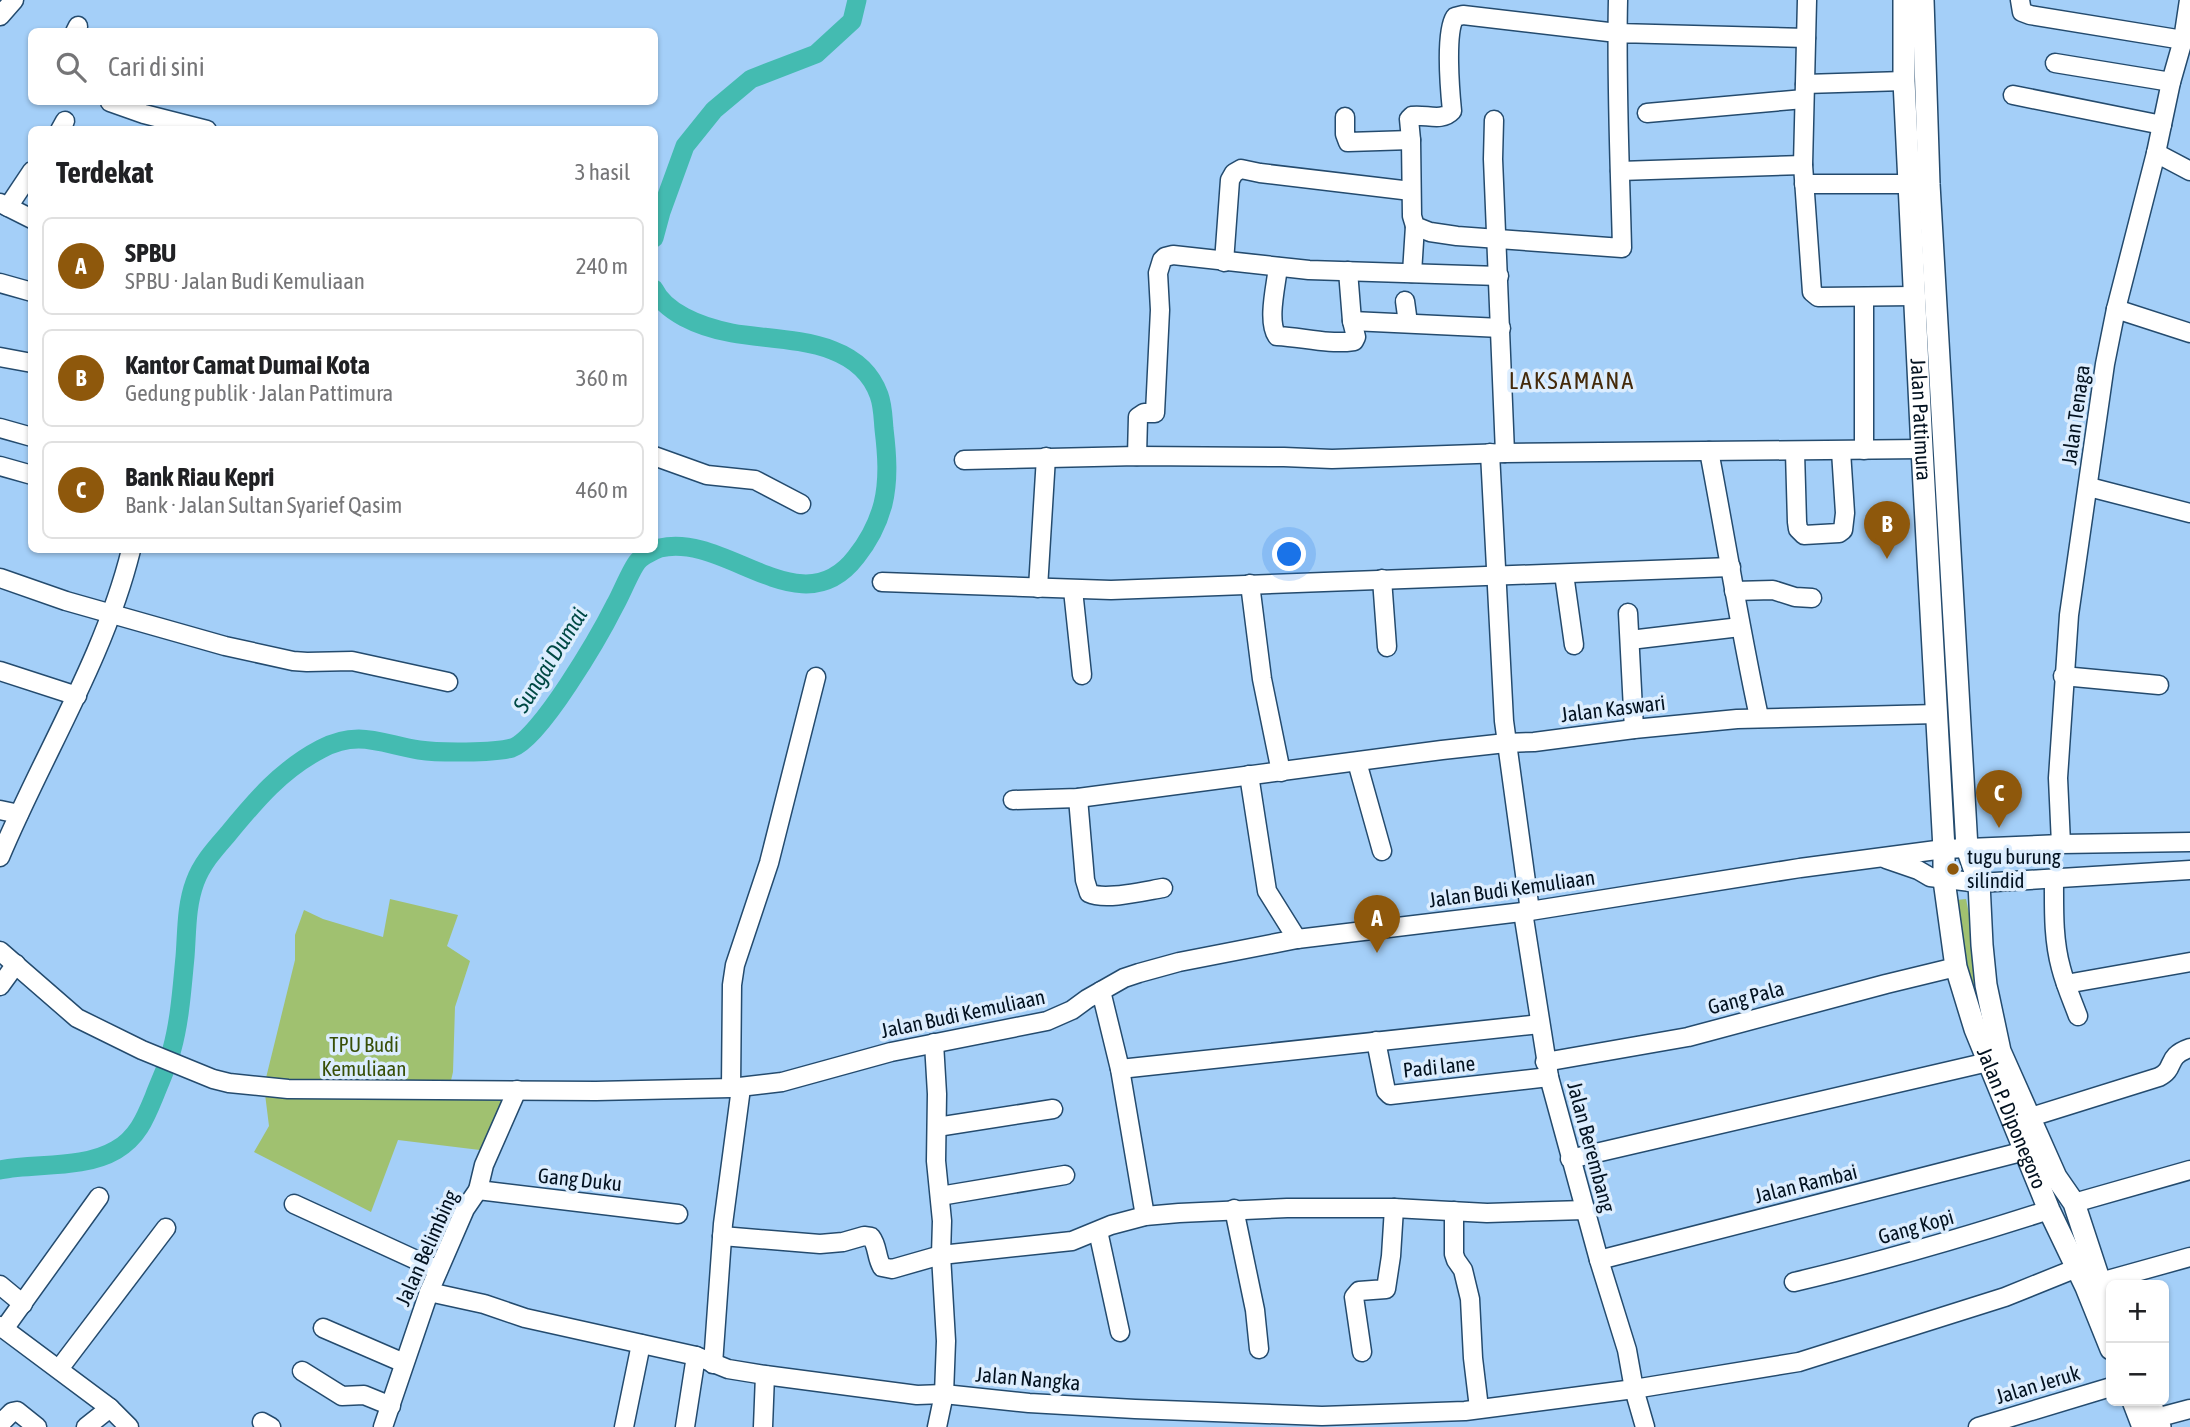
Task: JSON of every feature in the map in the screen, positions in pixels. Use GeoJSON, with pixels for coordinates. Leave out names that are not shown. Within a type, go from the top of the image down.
{"type":"FeatureCollection","features":[{"type":"Feature","properties":{"kind":"main road","name":"Jalan Pattimura"},"geometry":{"type":"LineString","coordinates":[[1904,0],[1904,81],[1919,184],[1967,848],[1979,883],[1986,985],[2000,1051],[2056,1177],[2074,1203],[2106,1297]]}},
{"type":"Feature","properties":{"kind":"main road","name":"Jalan Pattimura"},"geometry":{"type":"LineString","coordinates":[[1923,0],[1915,296],[1944,880]]}},
{"type":"Feature","properties":{"kind":"main road","name":"Jalan P. Diponegoro"},"geometry":{"type":"LineString","coordinates":[[1944,880],[1956,967],[1975,1029],[2049,1210],[2108,1343]]}},
{"type":"Feature","properties":{"kind":"main road"},"geometry":{"type":"LineString","coordinates":[[2139,1406],[2152,1418]]}},
{"type":"Feature","properties":{"kind":"street"},"geometry":{"type":"LineString","coordinates":[[0,16],[14,0]]}},
{"type":"Feature","properties":{"kind":"street"},"geometry":{"type":"LineString","coordinates":[[1415,226],[1430,232],[1457,236],[1622,248],[1618,0]]}},
{"type":"Feature","properties":{"kind":"street"},"geometry":{"type":"LineString","coordinates":[[1807,0],[1803,165],[1812,292],[1818,297],[1915,296]]}},
{"type":"Feature","properties":{"kind":"street"},"geometry":{"type":"LineString","coordinates":[[2020,0],[2022,12],[2030,15],[2183,40]]}},
{"type":"Feature","properties":{"kind":"street","name":"Jalan Tenaga"},"geometry":{"type":"LineString","coordinates":[[2061,844],[2058,778],[2063,676],[2069,615],[2105,364],[2116,309],[2183,40],[2189,0]]}},
{"type":"Feature","properties":{"kind":"street"},"geometry":{"type":"LineString","coordinates":[[1408,323],[1407,284],[1415,226],[1412,216],[1409,119],[1412,116],[1442,117],[1452,111],[1450,29],[1455,17],[1463,15],[1617,33],[1806,38]]}},
{"type":"Feature","properties":{"kind":"street"},"geometry":{"type":"LineString","coordinates":[[2056,63],[2171,82]]}},
{"type":"Feature","properties":{"kind":"street"},"geometry":{"type":"LineString","coordinates":[[1647,113],[1805,91],[1904,81]]}},
{"type":"Feature","properties":{"kind":"street"},"geometry":{"type":"LineString","coordinates":[[2014,95],[2162,125]]}},
{"type":"Feature","properties":{"kind":"street"},"geometry":{"type":"LineString","coordinates":[[118,105],[191,126]]}},
{"type":"Feature","properties":{"kind":"street"},"geometry":{"type":"LineString","coordinates":[[1345,117],[1345,134],[1349,142],[1411,140]]}},
{"type":"Feature","properties":{"kind":"street","name":"Jalan Berembang"},"geometry":{"type":"LineString","coordinates":[[1494,120],[1493,159],[1501,328],[1496,575],[1506,743],[1547,1070],[1599,1261],[1627,1350],[1645,1427]]}},
{"type":"Feature","properties":{"kind":"street"},"geometry":{"type":"LineString","coordinates":[[2156,153],[2190,171]]}},
{"type":"Feature","properties":{"kind":"street"},"geometry":{"type":"LineString","coordinates":[[1620,171],[1803,165]]}},
{"type":"Feature","properties":{"kind":"street"},"geometry":{"type":"LineString","coordinates":[[1224,262],[1230,180],[1234,173],[1241,169],[1411,191]]}},
{"type":"Feature","properties":{"kind":"street"},"geometry":{"type":"LineString","coordinates":[[28,176],[4,205],[28,217]]}},
{"type":"Feature","properties":{"kind":"street"},"geometry":{"type":"LineString","coordinates":[[1804,184],[1919,184]]}},
{"type":"Feature","properties":{"kind":"street"},"geometry":{"type":"LineString","coordinates":[[1137,456],[1138,417],[1144,412],[1155,413],[1157,401],[1160,310],[1158,273],[1165,257],[1173,255],[1278,267],[1348,271],[1407,284],[1499,276]]}},
{"type":"Feature","properties":{"kind":"street"},"geometry":{"type":"LineString","coordinates":[[1278,267],[1272,323],[1275,334],[1330,342],[1354,341],[1356,333],[1352,320],[1348,271]]}},
{"type":"Feature","properties":{"kind":"street"},"geometry":{"type":"LineString","coordinates":[[0,283],[28,291]]}},
{"type":"Feature","properties":{"kind":"street"},"geometry":{"type":"LineString","coordinates":[[1864,297],[1864,450]]}},
{"type":"Feature","properties":{"kind":"street"},"geometry":{"type":"LineString","coordinates":[[2116,309],[2190,332]]}},
{"type":"Feature","properties":{"kind":"street"},"geometry":{"type":"LineString","coordinates":[[1352,320],[1501,328]]}},
{"type":"Feature","properties":{"kind":"street"},"geometry":{"type":"LineString","coordinates":[[0,357],[28,362]]}},
{"type":"Feature","properties":{"kind":"street"},"geometry":{"type":"LineString","coordinates":[[0,428],[28,437]]}},
{"type":"Feature","properties":{"kind":"street"},"geometry":{"type":"LineString","coordinates":[[964,460],[1137,456],[1332,459],[1498,453],[1922,449]]}},
{"type":"Feature","properties":{"kind":"street"},"geometry":{"type":"LineString","coordinates":[[1796,452],[1797,522],[1798,529],[1804,535],[1839,533],[1843,530],[1845,513],[1841,451]]}},
{"type":"Feature","properties":{"kind":"street"},"geometry":{"type":"LineString","coordinates":[[1709,452],[1759,717]]}},
{"type":"Feature","properties":{"kind":"street"},"geometry":{"type":"LineString","coordinates":[[658,457],[707,475],[755,480],[801,504]]}},
{"type":"Feature","properties":{"kind":"street"},"geometry":{"type":"LineString","coordinates":[[1038,588],[1046,457]]}},
{"type":"Feature","properties":{"kind":"street"},"geometry":{"type":"LineString","coordinates":[[0,466],[28,474]]}},
{"type":"Feature","properties":{"kind":"street"},"geometry":{"type":"LineString","coordinates":[[2089,487],[2190,513]]}},
{"type":"Feature","properties":{"kind":"street"},"geometry":{"type":"LineString","coordinates":[[2,845],[76,696],[112,614],[130,553]]}},
{"type":"Feature","properties":{"kind":"street"},"geometry":{"type":"LineString","coordinates":[[882,582],[1111,590],[1731,567]]}},
{"type":"Feature","properties":{"kind":"street"},"geometry":{"type":"LineString","coordinates":[[1564,575],[1574,645]]}},
{"type":"Feature","properties":{"kind":"street"},"geometry":{"type":"LineString","coordinates":[[0,579],[225,646],[293,661],[352,661],[449,682]]}},
{"type":"Feature","properties":{"kind":"street"},"geometry":{"type":"LineString","coordinates":[[1382,579],[1387,647]]}},
{"type":"Feature","properties":{"kind":"street"},"geometry":{"type":"LineString","coordinates":[[1250,584],[1262,679],[1289,771]]}},
{"type":"Feature","properties":{"kind":"street"},"geometry":{"type":"LineString","coordinates":[[1073,590],[1082,675]]}},
{"type":"Feature","properties":{"kind":"street"},"geometry":{"type":"LineString","coordinates":[[1734,591],[1773,590],[1795,597],[1812,598]]}},
{"type":"Feature","properties":{"kind":"street"},"geometry":{"type":"LineString","coordinates":[[1628,613],[1634,729]]}},
{"type":"Feature","properties":{"kind":"street"},"geometry":{"type":"LineString","coordinates":[[1630,640],[1740,627]]}},
{"type":"Feature","properties":{"kind":"street"},"geometry":{"type":"LineString","coordinates":[[0,671],[76,696]]}},
{"type":"Feature","properties":{"kind":"street"},"geometry":{"type":"LineString","coordinates":[[2063,676],[2159,685]]}},
{"type":"Feature","properties":{"kind":"street"},"geometry":{"type":"LineString","coordinates":[[713,1364],[736,1088],[732,985],[734,965],[769,863],[816,677]]}},
{"type":"Feature","properties":{"kind":"street","name":"Jalan Kaswari"},"geometry":{"type":"LineString","coordinates":[[1013,800],[1079,798],[1506,743],[1759,717],[1937,714]]}},
{"type":"Feature","properties":{"kind":"street"},"geometry":{"type":"LineString","coordinates":[[1357,762],[1382,851]]}},
{"type":"Feature","properties":{"kind":"street"},"geometry":{"type":"LineString","coordinates":[[1249,775],[1267,891],[1297,939]]}},
{"type":"Feature","properties":{"kind":"street"},"geometry":{"type":"LineString","coordinates":[[1079,798],[1085,880],[1089,893],[1095,896],[1113,895],[1163,888]]}},
{"type":"Feature","properties":{"kind":"street"},"geometry":{"type":"LineString","coordinates":[[0,810],[19,814]]}},
{"type":"Feature","properties":{"kind":"street","name":"Jalan Budi Kemuliaan"},"geometry":{"type":"LineString","coordinates":[[0,951],[77,1018],[142,1050],[229,1083],[281,1089],[736,1088],[782,1082],[934,1043],[1047,1021],[1072,1010],[1124,978],[1153,968],[1297,939],[1526,912],[1944,849],[2190,842]]}},
{"type":"Feature","properties":{"kind":"street","name":"Jalan Budi Kemuliaan"},"geometry":{"type":"LineString","coordinates":[[1880,857],[1930,877],[1979,883],[2190,870]]}},
{"type":"Feature","properties":{"kind":"street"},"geometry":{"type":"LineString","coordinates":[[2054,878],[2055,934],[2061,969],[2078,1016]]}},
{"type":"Feature","properties":{"kind":"street"},"geometry":{"type":"LineString","coordinates":[[2066,984],[2190,962]]}},
{"type":"Feature","properties":{"kind":"street"},"geometry":{"type":"LineString","coordinates":[[0,986],[16,964]]}},
{"type":"Feature","properties":{"kind":"street","name":"Gang Pala"},"geometry":{"type":"LineString","coordinates":[[1547,1070],[1688,1037],[1956,967]]}},
{"type":"Feature","properties":{"kind":"street"},"geometry":{"type":"LineString","coordinates":[[1101,991],[1120,1069],[1145,1216]]}},
{"type":"Feature","properties":{"kind":"street"},"geometry":{"type":"LineString","coordinates":[[1120,1069],[1540,1024]]}},
{"type":"Feature","properties":{"kind":"street","name":"Padi lane"},"geometry":{"type":"LineString","coordinates":[[1376,1041],[1386,1091],[1390,1095],[1547,1070]]}},
{"type":"Feature","properties":{"kind":"street"},"geometry":{"type":"LineString","coordinates":[[934,1043],[937,1094],[936,1161],[942,1221],[941,1255],[946,1341],[944,1394],[937,1427]]}},
{"type":"Feature","properties":{"kind":"street"},"geometry":{"type":"LineString","coordinates":[[2031,1117],[2160,1077],[2165,1074],[2176,1054],[2190,1048]]}},
{"type":"Feature","properties":{"kind":"street"},"geometry":{"type":"LineString","coordinates":[[1570,1159],[1988,1062]]}},
{"type":"Feature","properties":{"kind":"street","name":"Jalan Belimbing"},"geometry":{"type":"LineString","coordinates":[[383,1427],[429,1292],[465,1209],[478,1190],[484,1165],[517,1090]]}},
{"type":"Feature","properties":{"kind":"street"},"geometry":{"type":"LineString","coordinates":[[937,1127],[1053,1109]]}},
{"type":"Feature","properties":{"kind":"street","name":"Jalan Rambai"},"geometry":{"type":"LineString","coordinates":[[1599,1261],[2025,1151]]}},
{"type":"Feature","properties":{"kind":"street"},"geometry":{"type":"LineString","coordinates":[[2074,1203],[2190,1170]]}},
{"type":"Feature","properties":{"kind":"street"},"geometry":{"type":"LineString","coordinates":[[940,1196],[1065,1175]]}},
{"type":"Feature","properties":{"kind":"street","name":"Gang Duku"},"geometry":{"type":"LineString","coordinates":[[478,1190],[678,1214]]}},
{"type":"Feature","properties":{"kind":"street"},"geometry":{"type":"LineString","coordinates":[[99,1197],[23,1304],[2,1327],[110,1408],[128,1427]]}},
{"type":"Feature","properties":{"kind":"street"},"geometry":{"type":"LineString","coordinates":[[295,1204],[438,1270]]}},
{"type":"Feature","properties":{"kind":"street"},"geometry":{"type":"LineString","coordinates":[[722,1236],[820,1244],[871,1237],[876,1243],[879,1264],[886,1269],[892,1269],[941,1255],[1072,1241],[1111,1225],[1145,1216],[1234,1209],[1394,1208],[1487,1213],[1585,1210]]}},
{"type":"Feature","properties":{"kind":"street"},"geometry":{"type":"LineString","coordinates":[[1362,1352],[1354,1297],[1359,1291],[1386,1289],[1394,1208]]}},
{"type":"Feature","properties":{"kind":"street"},"geometry":{"type":"LineString","coordinates":[[1234,1209],[1255,1310],[1259,1349]]}},
{"type":"Feature","properties":{"kind":"street","name":"Gang Kopi"},"geometry":{"type":"LineString","coordinates":[[1794,1282],[1850,1269],[2049,1210]]}},
{"type":"Feature","properties":{"kind":"street"},"geometry":{"type":"LineString","coordinates":[[1454,1212],[1454,1254],[1455,1261],[1463,1270],[1470,1299],[1479,1408]]}},
{"type":"Feature","properties":{"kind":"street"},"geometry":{"type":"LineString","coordinates":[[59,1369],[166,1228]]}},
{"type":"Feature","properties":{"kind":"street"},"geometry":{"type":"LineString","coordinates":[[1098,1231],[1120,1332]]}},
{"type":"Feature","properties":{"kind":"street"},"geometry":{"type":"LineString","coordinates":[[2100,1282],[2190,1257]]}},
{"type":"Feature","properties":{"kind":"street","name":"Jalan Nangka"},"geometry":{"type":"LineString","coordinates":[[429,1292],[484,1304],[525,1318],[696,1356],[728,1369],[765,1375],[916,1395],[944,1394],[1029,1403],[1135,1409],[1308,1415],[1439,1412],[1479,1408],[1634,1389],[1799,1362],[2005,1297],[2077,1268]]}},
{"type":"Feature","properties":{"kind":"street"},"geometry":{"type":"LineString","coordinates":[[0,1286],[23,1304]]}},
{"type":"Feature","properties":{"kind":"street"},"geometry":{"type":"LineString","coordinates":[[323,1328],[404,1363]]}},
{"type":"Feature","properties":{"kind":"street"},"geometry":{"type":"LineString","coordinates":[[624,1427],[641,1345]]}},
{"type":"Feature","properties":{"kind":"street"},"geometry":{"type":"LineString","coordinates":[[685,1427],[696,1356]]}},
{"type":"Feature","properties":{"kind":"street"},"geometry":{"type":"LineString","coordinates":[[302,1371],[342,1396],[364,1395],[391,1406]]}},
{"type":"Feature","properties":{"kind":"street"},"geometry":{"type":"LineString","coordinates":[[763,1427],[765,1375]]}},
{"type":"Feature","properties":{"kind":"street","name":"Jalan Jeruk"},"geometry":{"type":"LineString","coordinates":[[1978,1427],[2106,1389]]}},
{"type":"Feature","properties":{"kind":"street"},"geometry":{"type":"LineString","coordinates":[[86,1427],[110,1408]]}},
{"type":"Feature","properties":{"kind":"street"},"geometry":{"type":"LineString","coordinates":[[2152,1418],[2190,1409]]}},
{"type":"Feature","properties":{"kind":"street"},"geometry":{"type":"LineString","coordinates":[[0,1424],[12,1412],[17,1411],[37,1427]]}},
{"type":"Feature","properties":{"kind":"green space","name":"TPU Budi Kemuliaan"},"geometry":{"type":"Polygon","coordinates":[[[390,899],[458,915],[447,946],[470,961],[455,1007],[453,1072],[449,1089],[510,1090],[488,1151],[398,1140],[371,1212],[254,1152],[269,1126],[264,1086],[295,960],[295,935],[304,910],[323,919],[383,937],[390,899]]]}},
{"type":"Feature","properties":{"kind":"green space"},"geometry":{"type":"Polygon","coordinates":[[[1966,899],[1979,963],[1980,980],[1973,984],[1965,975],[1947,901],[1966,899]]]}},
{"type":"Feature","properties":{"kind":"waterway","name":"Sungai Dumai"},"geometry":{"type":"LineString","coordinates":[[658,223],[685,146],[714,110],[751,79],[816,54],[852,21],[857,0]]}},
{"type":"Feature","properties":{"kind":"waterway","name":"Sungai Dumai"},"geometry":{"type":"LineString","coordinates":[[658,296],[684,317],[714,329],[816,345],[854,362],[869,376],[879,395],[887,476],[881,511],[872,532],[856,557],[834,577],[811,584],[787,582],[711,553],[685,547],[658,549]]}},
{"type":"Feature","properties":{"kind":"waterway","name":"Sungai Dumai"},"geometry":{"type":"LineString","coordinates":[[0,1170],[89,1160],[116,1150],[135,1134],[151,1105],[175,1038],[182,992],[188,910],[198,875],[209,856],[270,787],[307,757],[334,743],[347,740],[370,740],[439,752],[504,750],[524,741],[553,707],[597,639],[632,570],[638,561],[649,553]]}},
{"type":"Feature","properties":{"kind":"place","name":"Kantor Camat Dumai Kota"},"geometry":{"type":"Point","coordinates":[1887,559]}},
{"type":"Feature","properties":{"kind":"place","name":"Bank Riau Kepri"},"geometry":{"type":"Point","coordinates":[1999,828]}},
{"type":"Feature","properties":{"kind":"place","name":"tugu burung silindid"},"geometry":{"type":"Point","coordinates":[1953,869]}},
{"type":"Feature","properties":{"kind":"place","name":"SPBU"},"geometry":{"type":"Point","coordinates":[1377,953]}},
{"type":"Feature","properties":{"kind":"district","name":"LAKSAMANA"},"geometry":{"type":"Point","coordinates":[1572,381]}}]}
